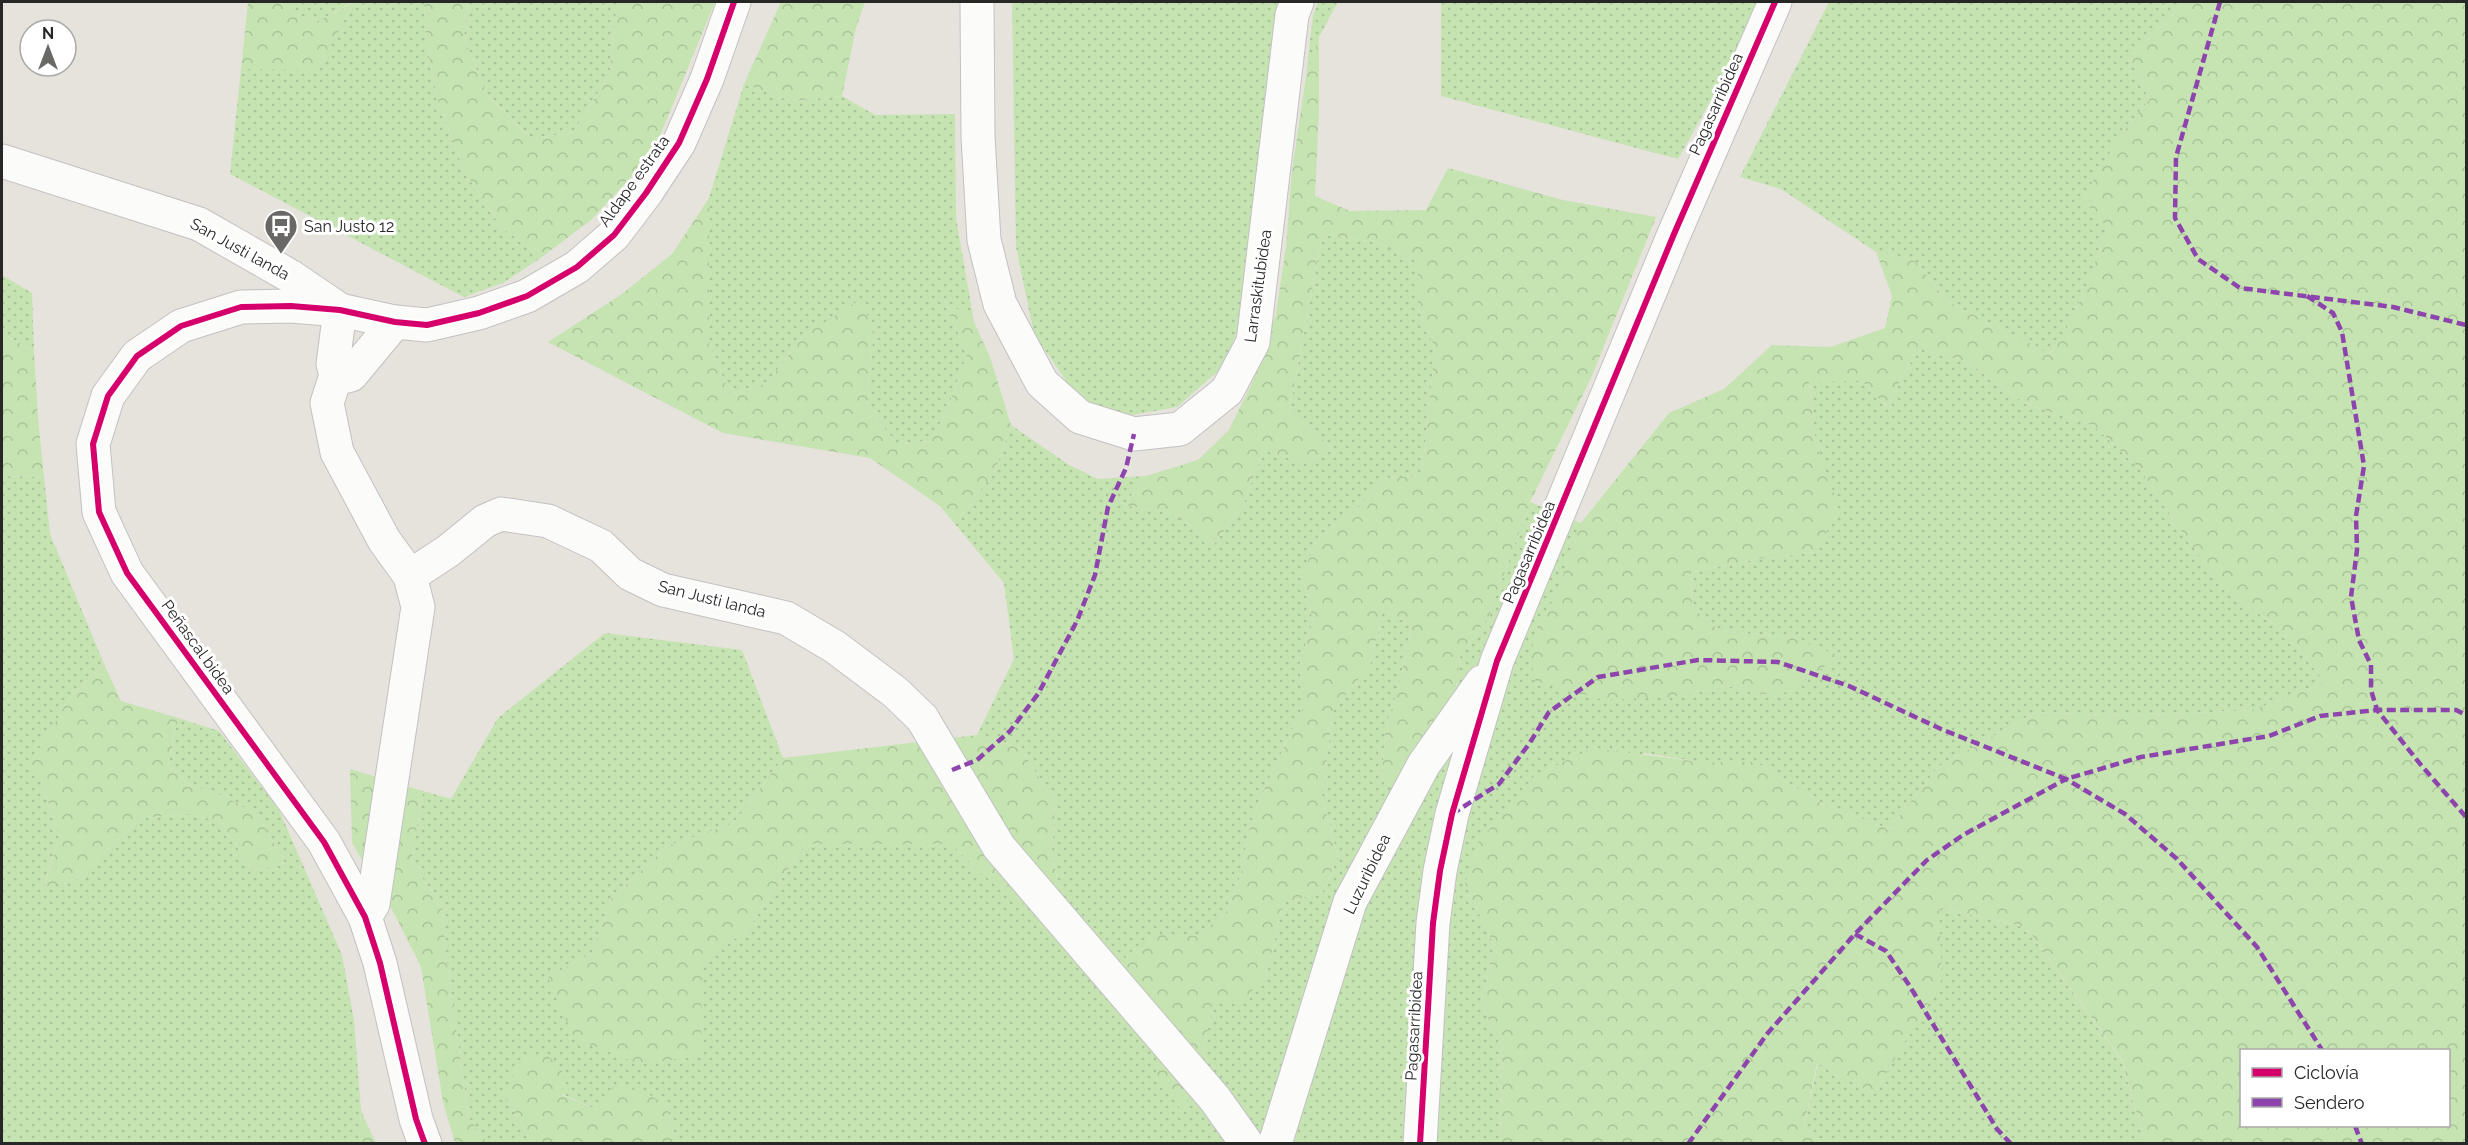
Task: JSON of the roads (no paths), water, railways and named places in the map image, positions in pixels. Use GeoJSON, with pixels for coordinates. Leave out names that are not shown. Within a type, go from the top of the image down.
{"type":"FeatureCollection","features":[{"type":"Feature","properties":{"kind":"street","name":"Aldape estrata"},"geometry":{"type":"LineString","coordinates":[[340,310],[395,322],[427,325],[479,313],[527,296],[577,267],[614,235],[646,193],[679,143],[707,79],[734,2]]}},
{"type":"Feature","properties":{"kind":"street","name":"Larraskitubidea"},"geometry":{"type":"LineString","coordinates":[[976,2],[978,137],[984,240],[1000,304],[1042,383],[1080,417],[1134,434],[1180,429],[1227,391],[1253,342],[1292,15],[1297,2]]}},
{"type":"Feature","properties":{"kind":"street","name":"Pagasarribidea"},"geometry":{"type":"LineString","coordinates":[[1420,1143],[1433,923],[1440,871],[1452,814],[1497,661],[1674,234],[1775,2]]}},
{"type":"Feature","properties":{"kind":"street","name":"San Justi landa"},"geometry":{"type":"LineString","coordinates":[[2,161],[199,224],[290,276],[340,310]]}},
{"type":"Feature","properties":{"kind":"street","name":"Peñascal bidea"},"geometry":{"type":"LineString","coordinates":[[340,310],[291,306],[241,307],[181,326],[137,356],[108,396],[93,444],[99,512],[127,573],[324,842],[365,917],[380,963],[416,1119],[425,1143]]}},
{"type":"Feature","properties":{"kind":"street"},"geometry":{"type":"LineString","coordinates":[[340,310],[333,364],[336,375],[327,404],[337,452],[384,540],[410,576],[418,607],[373,904],[365,917]]}},
{"type":"Feature","properties":{"kind":"street"},"geometry":{"type":"LineString","coordinates":[[336,375],[343,377],[351,375],[395,322]]}},
{"type":"Feature","properties":{"kind":"street","name":"San Justi landa"},"geometry":{"type":"LineString","coordinates":[[410,576],[448,551],[485,521],[501,514],[548,521],[601,546],[630,574],[663,590],[786,618],[835,647],[895,692],[922,718],[999,847],[1215,1099],[1247,1143]]}},
{"type":"Feature","properties":{"kind":"street","name":"Luzuribidea"},"geometry":{"type":"LineString","coordinates":[[1275,1143],[1350,902],[1424,764],[1497,661]]}},
{"type":"Feature","properties":{"kind":"place","name":"San Justo 12"},"geometry":{"type":"Point","coordinates":[281,255]}}]}
